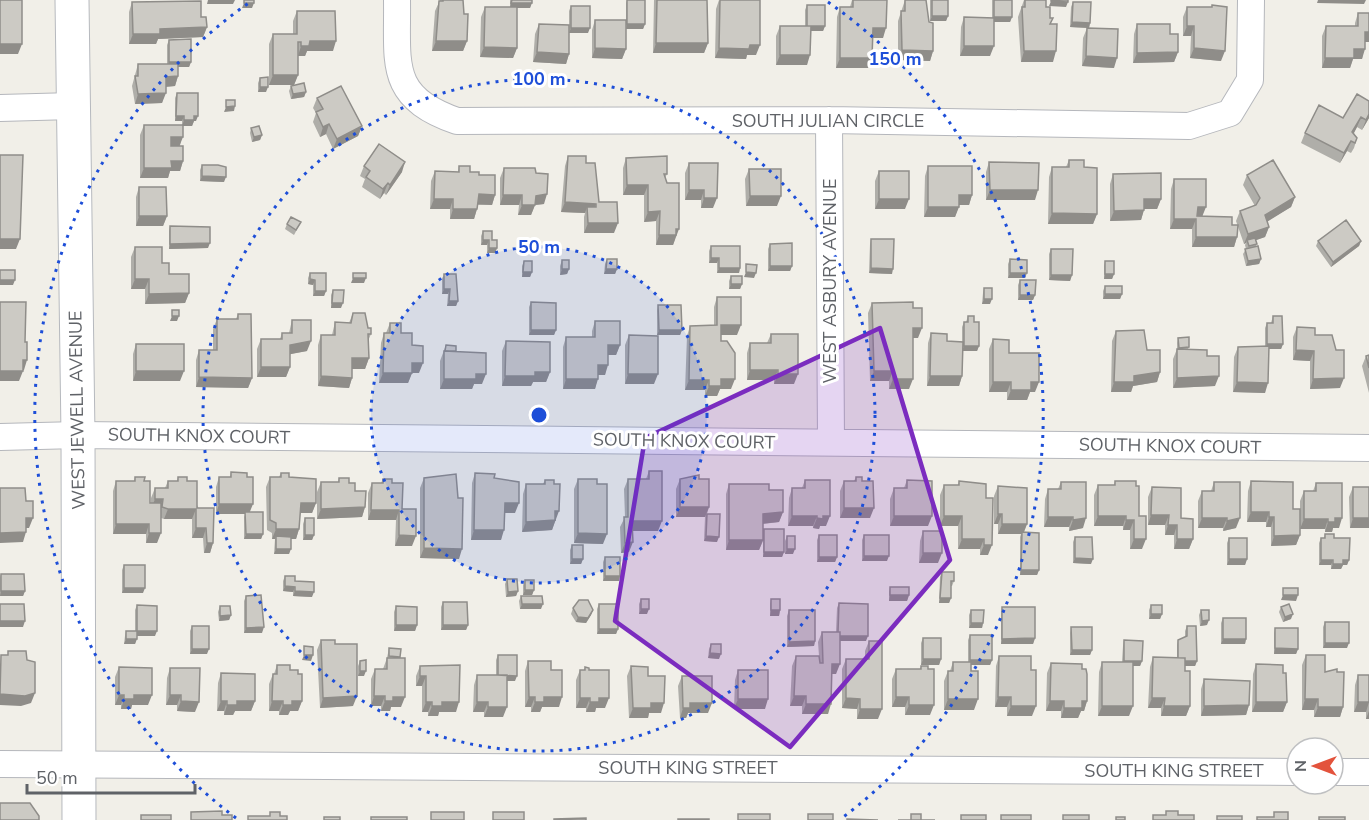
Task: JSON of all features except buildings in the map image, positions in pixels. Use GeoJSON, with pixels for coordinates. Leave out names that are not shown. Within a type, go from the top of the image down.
{"type":"FeatureCollection","features":[{"type":"Feature","properties":{"kind":"main road","name":"WEST JEWELL AVENUE"},"geometry":{"type":"LineString","coordinates":[[72,0],[78,435],[79,820]]}},
{"type":"Feature","properties":{"kind":"street","name":"SOUTH JULIAN CIRCLE"},"geometry":{"type":"LineString","coordinates":[[397,0],[398,67],[407,92],[434,113],[457,121],[829,120],[1189,126],[1230,113],[1251,80],[1251,0]]}},
{"type":"Feature","properties":{"kind":"street"},"geometry":{"type":"LineString","coordinates":[[0,108],[74,106]]}},
{"type":"Feature","properties":{"kind":"street","name":"WEST ASBURY AVENUE"},"geometry":{"type":"LineString","coordinates":[[829,120],[831,442]]}},
{"type":"Feature","properties":{"kind":"street","name":"SOUTH KNOX COURT"},"geometry":{"type":"LineString","coordinates":[[0,437],[78,435],[1369,448]]}},
{"type":"Feature","properties":{"kind":"street","name":"SOUTH KING STREET"},"geometry":{"type":"LineString","coordinates":[[0,764],[1285,772]]}},
{"type":"Feature","properties":{"kind":"street"},"geometry":{"type":"LineString","coordinates":[[1345,772],[1369,772]]}},
{"type":"Feature","properties":{"kind":"highlighted area"},"geometry":{"type":"Polygon","coordinates":[[[880,328],[950,560],[790,747],[615,621],[645,438],[880,328]]]}}]}
